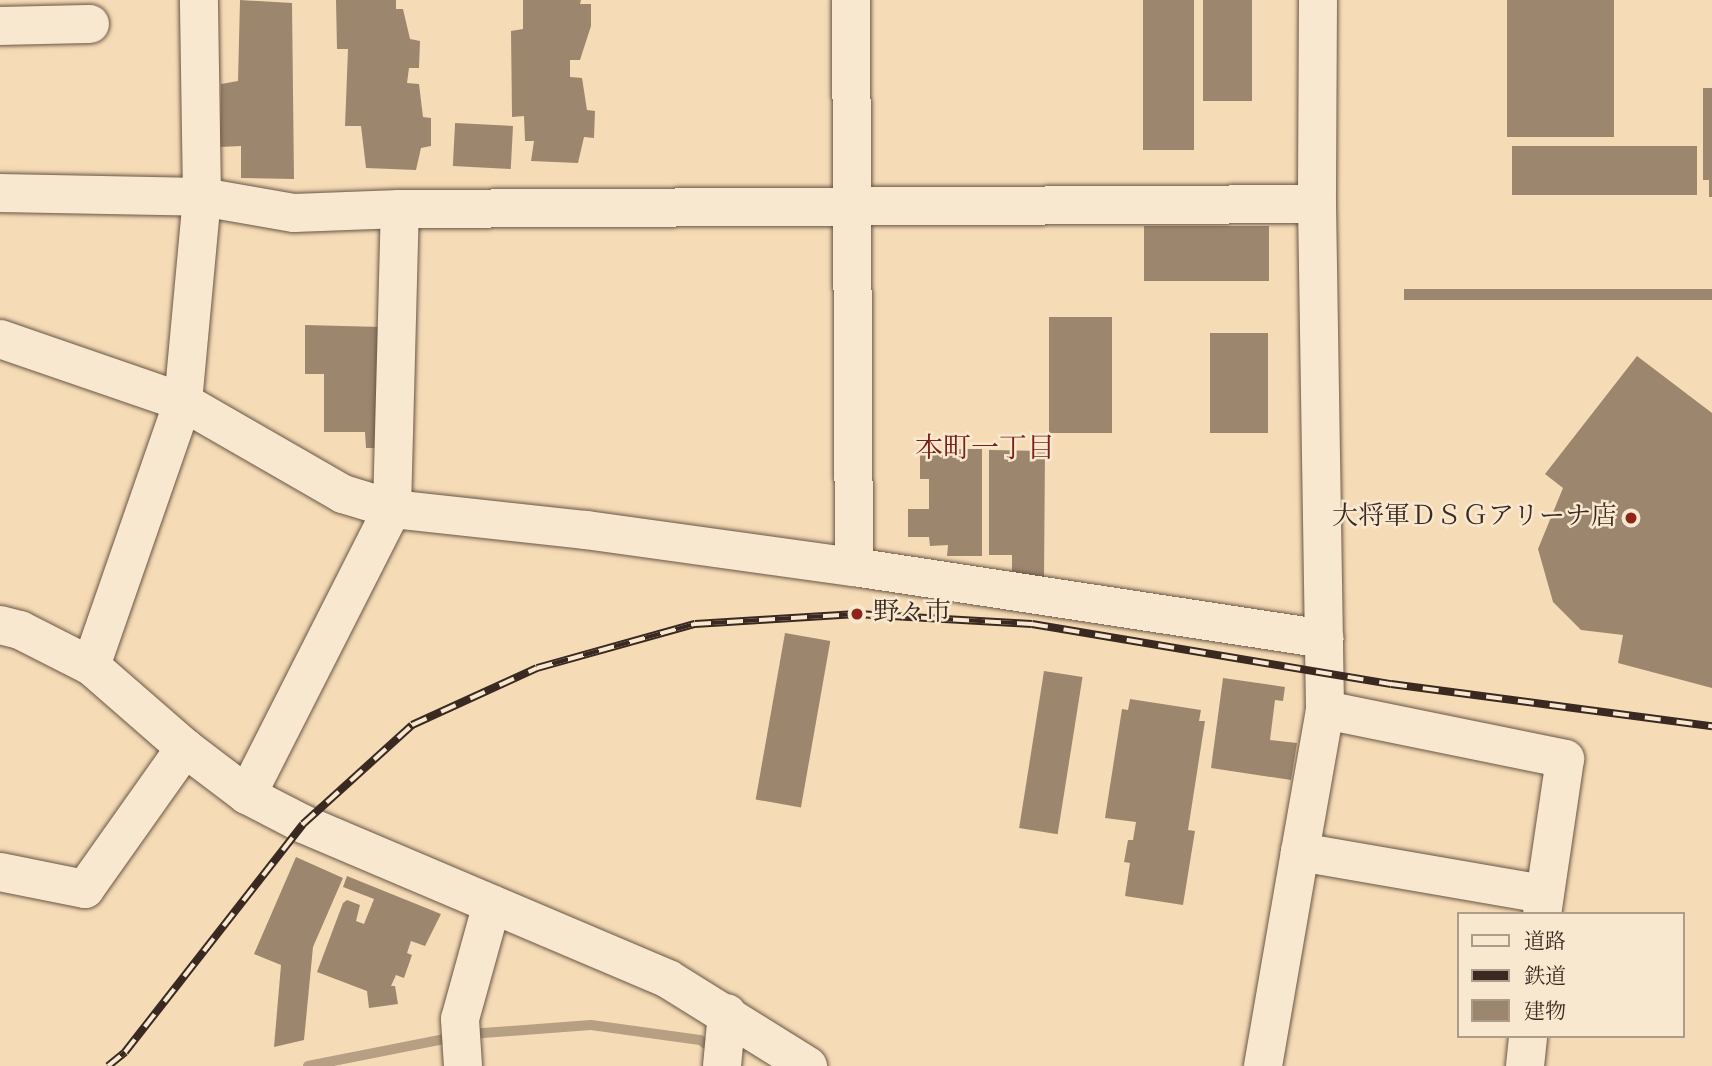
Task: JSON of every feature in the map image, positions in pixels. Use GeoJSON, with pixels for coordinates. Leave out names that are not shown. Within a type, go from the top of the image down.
{"type":"FeatureCollection","features":[{"type":"Feature","properties":{"kind":"street"},"geometry":{"type":"LineString","coordinates":[[92,666],[183,402],[202,197],[199,0]]}},
{"type":"Feature","properties":{"kind":"street"},"geometry":{"type":"LineString","coordinates":[[851,0],[854,567]]}},
{"type":"Feature","properties":{"kind":"street"},"geometry":{"type":"LineString","coordinates":[[1262,1066],[1325,710],[1317,205],[1318,0]]}},
{"type":"Feature","properties":{"kind":"street"},"geometry":{"type":"LineString","coordinates":[[0,26],[90,24]]}},
{"type":"Feature","properties":{"kind":"street"},"geometry":{"type":"LineString","coordinates":[[0,193],[202,197],[294,213],[400,209],[1317,205]]}},
{"type":"Feature","properties":{"kind":"street"},"geometry":{"type":"LineString","coordinates":[[247,795],[392,509],[400,209]]}},
{"type":"Feature","properties":{"kind":"street"},"geometry":{"type":"LineString","coordinates":[[0,340],[183,402],[343,494],[392,509],[586,530],[854,567],[1325,639]]}},
{"type":"Feature","properties":{"kind":"street"},"geometry":{"type":"LineString","coordinates":[[0,625],[20,630],[92,666],[185,748],[247,795],[303,824],[668,979],[725,1036],[808,1066]]}},
{"type":"Feature","properties":{"kind":"street"},"geometry":{"type":"LineString","coordinates":[[1300,852],[1543,904],[1565,759],[1325,710]]}},
{"type":"Feature","properties":{"kind":"street"},"geometry":{"type":"LineString","coordinates":[[0,872],[85,889],[185,748]]}},
{"type":"Feature","properties":{"kind":"street"},"geometry":{"type":"LineString","coordinates":[[461,1044],[492,904]]}},
{"type":"Feature","properties":{"kind":"street"},"geometry":{"type":"LineString","coordinates":[[1525,1066],[1528,1038]]}},
{"type":"Feature","properties":{"kind":"building"},"geometry":{"type":"Polygon","coordinates":[[[240,0],[292,3],[294,179],[241,178],[241,146],[220,147],[221,84],[238,81],[240,0]]]}},
{"type":"Feature","properties":{"kind":"building"},"geometry":{"type":"Polygon","coordinates":[[[336,0],[396,0],[396,9],[403,9],[410,39],[420,41],[419,68],[409,68],[407,83],[419,84],[423,117],[431,118],[431,146],[421,148],[416,170],[366,168],[361,126],[345,126],[348,49],[337,49],[336,0]]]}},
{"type":"Feature","properties":{"kind":"building"},"geometry":{"type":"Polygon","coordinates":[[[523,0],[581,0],[580,4],[591,4],[591,26],[580,60],[570,60],[570,77],[582,78],[587,110],[595,111],[594,138],[584,137],[578,163],[531,161],[534,141],[525,141],[524,116],[512,117],[511,31],[523,29],[523,0]]]}},
{"type":"Feature","properties":{"kind":"building"},"geometry":{"type":"Polygon","coordinates":[[[1143,0],[1194,0],[1194,150],[1143,150],[1143,0]]]}},
{"type":"Feature","properties":{"kind":"building"},"geometry":{"type":"Polygon","coordinates":[[[1203,0],[1252,0],[1252,101],[1203,101],[1203,0]]]}},
{"type":"Feature","properties":{"kind":"building"},"geometry":{"type":"Polygon","coordinates":[[[1507,0],[1614,0],[1614,137],[1507,137],[1507,0]]]}},
{"type":"Feature","properties":{"kind":"building"},"geometry":{"type":"Polygon","coordinates":[[[1703,88],[1712,88],[1712,197],[1709,197],[1709,180],[1703,180],[1703,88]]]}},
{"type":"Feature","properties":{"kind":"building"},"geometry":{"type":"Polygon","coordinates":[[[455,123],[513,126],[511,169],[453,166],[455,123]]]}},
{"type":"Feature","properties":{"kind":"building"},"geometry":{"type":"Polygon","coordinates":[[[1512,146],[1697,146],[1697,195],[1512,195],[1512,146]]]}},
{"type":"Feature","properties":{"kind":"building"},"geometry":{"type":"Polygon","coordinates":[[[1144,226],[1269,226],[1269,281],[1144,281],[1144,226]]]}},
{"type":"Feature","properties":{"kind":"building"},"geometry":{"type":"Polygon","coordinates":[[[1404,289],[1712,289],[1712,300],[1404,300],[1404,289]]]}},
{"type":"Feature","properties":{"kind":"building"},"geometry":{"type":"Polygon","coordinates":[[[1049,317],[1112,317],[1112,433],[1049,433],[1049,317]]]}},
{"type":"Feature","properties":{"kind":"building"},"geometry":{"type":"Polygon","coordinates":[[[305,325],[382,327],[381,448],[366,448],[365,432],[324,432],[324,374],[305,374],[305,325]]]}},
{"type":"Feature","properties":{"kind":"building"},"geometry":{"type":"Polygon","coordinates":[[[1210,333],[1268,333],[1268,433],[1210,433],[1210,333]]]}},
{"type":"Feature","properties":{"kind":"building","name":"大将軍ＤＳＧアリーナ店"},"geometry":{"type":"Polygon","coordinates":[[[1637,356],[1712,413],[1712,688],[1618,663],[1623,635],[1581,630],[1553,602],[1538,549],[1563,488],[1545,474],[1637,356]]]}},
{"type":"Feature","properties":{"kind":"building"},"geometry":{"type":"Polygon","coordinates":[[[920,449],[982,449],[982,556],[947,556],[948,545],[930,546],[929,537],[908,537],[908,509],[929,509],[929,479],[920,479],[920,449]]]}},
{"type":"Feature","properties":{"kind":"building"},"geometry":{"type":"Polygon","coordinates":[[[989,450],[1045,451],[1044,577],[1012,577],[1012,555],[989,555],[989,450]]]}},
{"type":"Feature","properties":{"kind":"building"},"geometry":{"type":"Polygon","coordinates":[[[785,633],[830,641],[801,807],[756,799],[785,633]]]}},
{"type":"Feature","properties":{"kind":"building"},"geometry":{"type":"Polygon","coordinates":[[[1044,671],[1083,677],[1058,834],[1019,828],[1044,671]]]}},
{"type":"Feature","properties":{"kind":"building"},"geometry":{"type":"Polygon","coordinates":[[[1223,678],[1285,687],[1283,701],[1275,700],[1270,740],[1297,743],[1291,780],[1211,768],[1223,678]]]}},
{"type":"Feature","properties":{"kind":"building"},"geometry":{"type":"Polygon","coordinates":[[[1130,699],[1201,710],[1199,721],[1205,721],[1188,830],[1195,831],[1183,905],[1125,896],[1130,863],[1124,862],[1128,840],[1133,840],[1136,822],[1105,818],[1122,709],[1128,710],[1130,699]]]}},
{"type":"Feature","properties":{"kind":"building"},"geometry":{"type":"Polygon","coordinates":[[[296,857],[343,878],[313,947],[304,1040],[274,1047],[281,965],[254,954],[296,857]]]}},
{"type":"Feature","properties":{"kind":"building"},"geometry":{"type":"Polygon","coordinates":[[[347,876],[441,914],[425,946],[411,941],[407,953],[412,955],[404,978],[396,975],[391,986],[395,986],[398,1004],[369,1008],[367,991],[317,972],[343,903],[347,900],[360,905],[356,921],[364,924],[374,899],[343,887],[347,876]]]}},
{"type":"Feature","properties":{"kind":"waterway"},"geometry":{"type":"LineString","coordinates":[[470,1034],[591,1025],[700,1040],[716,1051]]}},
{"type":"Feature","properties":{"kind":"waterway"},"geometry":{"type":"LineString","coordinates":[[308,1066],[455,1037]]}},
{"type":"Feature","properties":{"kind":"railway"},"geometry":{"type":"LineString","coordinates":[[108,1066],[125,1052],[303,824],[412,725],[537,668],[695,624],[857,614],[1032,624],[1391,684],[1712,726]]}},
{"type":"Feature","properties":{"kind":"place","name":"大将軍ＤＳＧアリーナ店"},"geometry":{"type":"Point","coordinates":[1631,518]}},
{"type":"Feature","properties":{"kind":"place","name":"野々市"},"geometry":{"type":"Point","coordinates":[857,614]}},
{"type":"Feature","properties":{"kind":"district","name":"本町一丁目"},"geometry":{"type":"Point","coordinates":[985,450]}}]}
